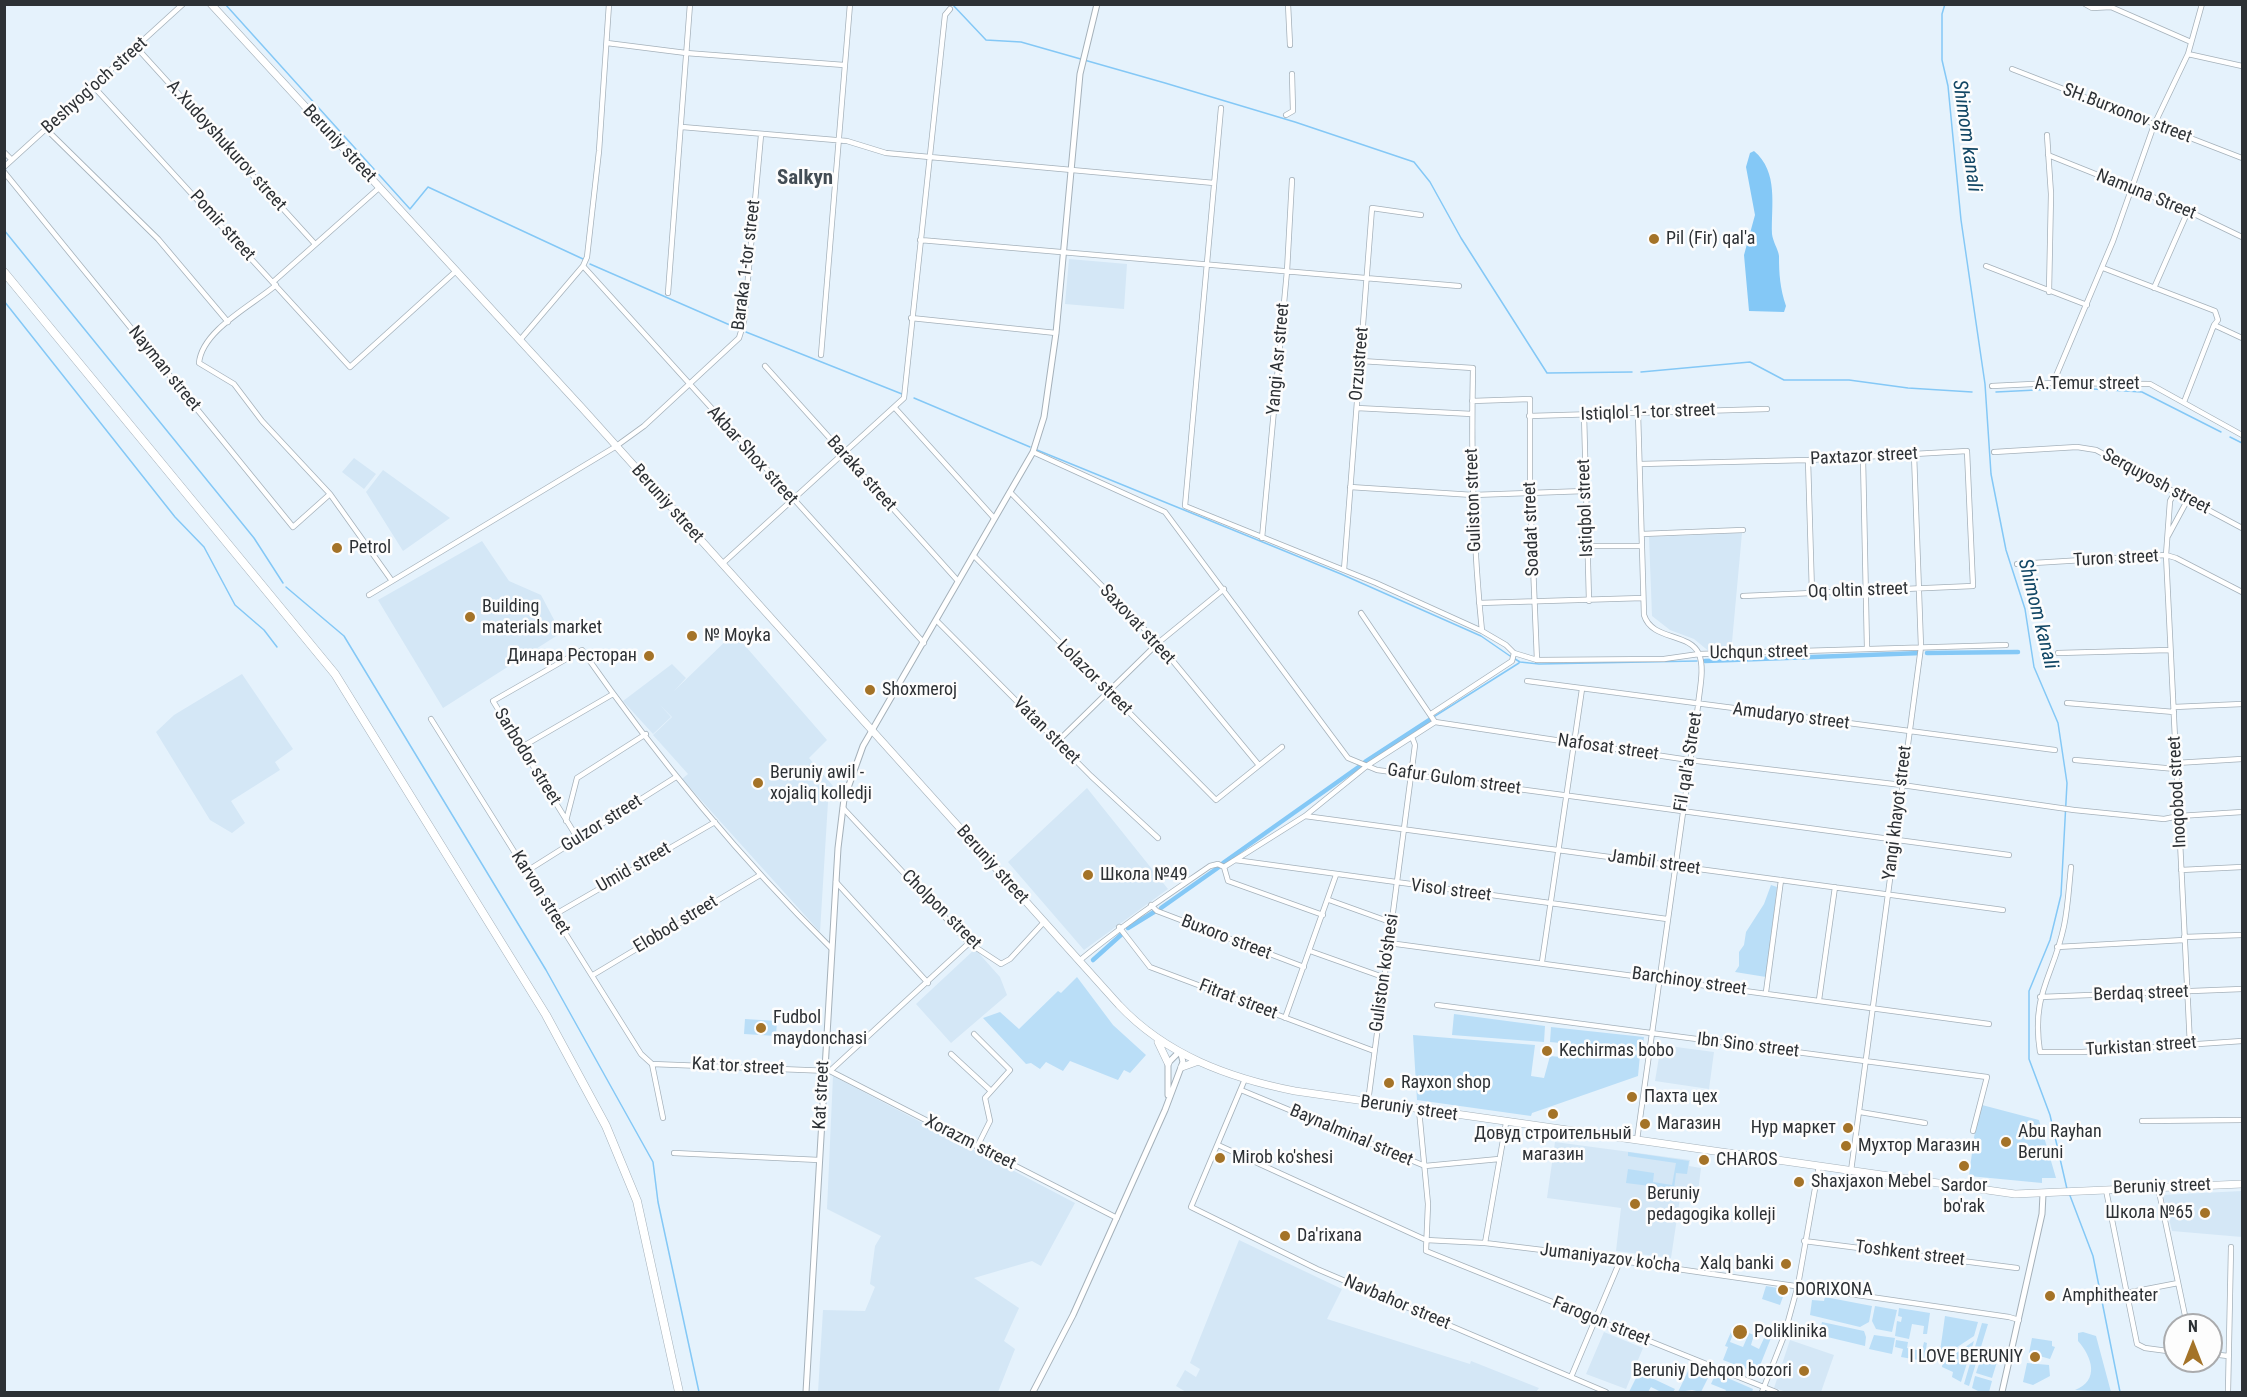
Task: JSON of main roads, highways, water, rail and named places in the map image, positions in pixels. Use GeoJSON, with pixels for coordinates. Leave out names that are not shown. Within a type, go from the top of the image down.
{"type":"FeatureCollection","features":[{"type":"Feature","properties":{"kind":"highway"},"geometry":{"type":"LineString","coordinates":[[4,273],[335,675],[546,1015],[606,1126],[637,1201],[679,1392]]}},
{"type":"Feature","properties":{"kind":"main road","name":"Beruniy street"},"geometry":{"type":"LineString","coordinates":[[211,4],[520,340],[1079,961],[1138,1025],[1157,1040],[1199,1062],[1275,1087],[1506,1123],[2015,1194],[2242,1184]]}},
{"type":"Feature","properties":{"kind":"main road"},"geometry":{"type":"LineString","coordinates":[[1157,1040],[1168,1062]]}},
{"type":"Feature","properties":{"kind":"main road"},"geometry":{"type":"LineString","coordinates":[[1182,1067],[1187,1063],[1199,1062]]}},
{"type":"Feature","properties":{"kind":"water"},"geometry":{"type":"Polygon","coordinates":[[[1754,151],[1762,159],[1770,179],[1772,234],[1779,256],[1780,281],[1786,306],[1784,312],[1749,311],[1744,255],[1755,215],[1746,167],[1750,153],[1754,151]]]}},
{"type":"Feature","properties":{"kind":"waterway"},"geometry":{"type":"LineString","coordinates":[[225,4],[410,209],[428,187],[583,259]]}},
{"type":"Feature","properties":{"kind":"waterway"},"geometry":{"type":"LineString","coordinates":[[952,4],[986,40],[1021,42],[1165,83],[1295,122],[1414,162],[1430,182],[1461,238],[1547,373],[1632,372]]}},
{"type":"Feature","properties":{"kind":"waterway","name":"Shimom kanali"},"geometry":{"type":"LineString","coordinates":[[1945,4],[1942,14],[1942,60],[1948,86],[1961,220],[1985,384],[1991,474],[2006,550],[2025,609],[2034,667],[2058,723],[2067,783],[2061,895],[2050,940],[2029,991],[2029,1059],[2050,1115],[2067,1189]]}},
{"type":"Feature","properties":{"kind":"waterway"},"geometry":{"type":"LineString","coordinates":[[4,230],[254,538],[283,583]]}},
{"type":"Feature","properties":{"kind":"waterway"},"geometry":{"type":"LineString","coordinates":[[590,264],[739,329]]}},
{"type":"Feature","properties":{"kind":"waterway"},"geometry":{"type":"LineString","coordinates":[[4,301],[175,517],[204,547],[235,605],[264,630],[277,647]]}},
{"type":"Feature","properties":{"kind":"waterway"},"geometry":{"type":"LineString","coordinates":[[746,332],[902,394]]}},
{"type":"Feature","properties":{"kind":"waterway"},"geometry":{"type":"LineString","coordinates":[[1641,372],[1750,362],[1784,380],[1849,380],[1908,388],[1972,392]]}},
{"type":"Feature","properties":{"kind":"waterway"},"geometry":{"type":"LineString","coordinates":[[1996,392],[2076,388],[2142,392],[2221,432]]}},
{"type":"Feature","properties":{"kind":"waterway"},"geometry":{"type":"LineString","coordinates":[[914,398],[1030,447]]}},
{"type":"Feature","properties":{"kind":"waterway"},"geometry":{"type":"LineString","coordinates":[[2230,437],[2242,443]]}},
{"type":"Feature","properties":{"kind":"waterway"},"geometry":{"type":"LineString","coordinates":[[1037,450],[1341,574],[1481,636],[1510,656]]}},
{"type":"Feature","properties":{"kind":"waterway"},"geometry":{"type":"LineString","coordinates":[[286,587],[344,636],[546,970],[653,1162],[658,1202],[699,1392]]}},
{"type":"Feature","properties":{"kind":"waterway"},"geometry":{"type":"LineString","coordinates":[[1927,653],[2018,652]]}},
{"type":"Feature","properties":{"kind":"waterway"},"geometry":{"type":"LineString","coordinates":[[1705,661],[1921,653]]}},
{"type":"Feature","properties":{"kind":"waterway"},"geometry":{"type":"LineString","coordinates":[[1515,659],[1520,662],[1539,664],[1697,661]]}},
{"type":"Feature","properties":{"kind":"waterway"},"geometry":{"type":"LineString","coordinates":[[1435,716],[1519,663]]}},
{"type":"Feature","properties":{"kind":"waterway"},"geometry":{"type":"LineString","coordinates":[[1365,762],[1431,719]]}},
{"type":"Feature","properties":{"kind":"waterway"},"geometry":{"type":"LineString","coordinates":[[1223,863],[1360,766]]}},
{"type":"Feature","properties":{"kind":"waterway"},"geometry":{"type":"LineString","coordinates":[[1161,908],[1219,867]]}},
{"type":"Feature","properties":{"kind":"waterway"},"geometry":{"type":"LineString","coordinates":[[1128,928],[1154,912]]}},
{"type":"Feature","properties":{"kind":"waterway"},"geometry":{"type":"LineString","coordinates":[[1093,960],[1122,934]]}},
{"type":"Feature","properties":{"kind":"waterway","name":"Shimom kanali"},"geometry":{"type":"LineString","coordinates":[[2069,1193],[2093,1256],[2120,1392]]}},
{"type":"Feature","properties":{"kind":"place","name":"Pil (Fir) qal'a"},"geometry":{"type":"Point","coordinates":[1654,239]}},
{"type":"Feature","properties":{"kind":"place","name":"Petrol"},"geometry":{"type":"Point","coordinates":[337,548]}},
{"type":"Feature","properties":{"kind":"place","name":"Building materials market"},"geometry":{"type":"Point","coordinates":[470,617]}},
{"type":"Feature","properties":{"kind":"place","name":"№ Moyka"},"geometry":{"type":"Point","coordinates":[692,636]}},
{"type":"Feature","properties":{"kind":"place","name":"Динара Ресторан"},"geometry":{"type":"Point","coordinates":[649,656]}},
{"type":"Feature","properties":{"kind":"place","name":"Shoxmeroj"},"geometry":{"type":"Point","coordinates":[870,690]}},
{"type":"Feature","properties":{"kind":"place","name":"Beruniy awil - xojaliq kolledji"},"geometry":{"type":"Point","coordinates":[758,783]}},
{"type":"Feature","properties":{"kind":"place","name":"Школа №49"},"geometry":{"type":"Point","coordinates":[1088,875]}},
{"type":"Feature","properties":{"kind":"place","name":"Fudbol maydonchasi"},"geometry":{"type":"Point","coordinates":[761,1028]}},
{"type":"Feature","properties":{"kind":"place","name":"Kechirmas bobo"},"geometry":{"type":"Point","coordinates":[1547,1051]}},
{"type":"Feature","properties":{"kind":"place","name":"Rayxon shop"},"geometry":{"type":"Point","coordinates":[1389,1083]}},
{"type":"Feature","properties":{"kind":"place","name":"Пахта цех"},"geometry":{"type":"Point","coordinates":[1632,1097]}},
{"type":"Feature","properties":{"kind":"place","name":"Довуд строительный магазин"},"geometry":{"type":"Point","coordinates":[1553,1114]}},
{"type":"Feature","properties":{"kind":"place","name":"Магазин"},"geometry":{"type":"Point","coordinates":[1645,1124]}},
{"type":"Feature","properties":{"kind":"place","name":"Нур маркет"},"geometry":{"type":"Point","coordinates":[1848,1128]}},
{"type":"Feature","properties":{"kind":"place","name":"Abu Rayhan Beruni"},"geometry":{"type":"Point","coordinates":[2006,1142]}},
{"type":"Feature","properties":{"kind":"place","name":"Мухтор Магазин"},"geometry":{"type":"Point","coordinates":[1846,1146]}},
{"type":"Feature","properties":{"kind":"place","name":"Mirob ko'shesi"},"geometry":{"type":"Point","coordinates":[1220,1158]}},
{"type":"Feature","properties":{"kind":"place","name":"CHAROS"},"geometry":{"type":"Point","coordinates":[1704,1160]}},
{"type":"Feature","properties":{"kind":"place","name":"Sardor bo'rak"},"geometry":{"type":"Point","coordinates":[1964,1166]}},
{"type":"Feature","properties":{"kind":"place","name":"Shaxjaxon Mebel"},"geometry":{"type":"Point","coordinates":[1799,1182]}},
{"type":"Feature","properties":{"kind":"place","name":"Beruniy pedagogika kolleji"},"geometry":{"type":"Point","coordinates":[1635,1204]}},
{"type":"Feature","properties":{"kind":"place","name":"Школа №65"},"geometry":{"type":"Point","coordinates":[2205,1213]}},
{"type":"Feature","properties":{"kind":"place","name":"Da'rixana"},"geometry":{"type":"Point","coordinates":[1285,1236]}},
{"type":"Feature","properties":{"kind":"place","name":"Xalq banki"},"geometry":{"type":"Point","coordinates":[1786,1264]}},
{"type":"Feature","properties":{"kind":"place","name":"DORIXONA"},"geometry":{"type":"Point","coordinates":[1783,1290]}},
{"type":"Feature","properties":{"kind":"place","name":"Amphitheater"},"geometry":{"type":"Point","coordinates":[2050,1296]}},
{"type":"Feature","properties":{"kind":"place","name":"Poliklinika"},"geometry":{"type":"Point","coordinates":[1740,1332]}},
{"type":"Feature","properties":{"kind":"place","name":"I LOVE BERUNIY"},"geometry":{"type":"Point","coordinates":[2035,1357]}},
{"type":"Feature","properties":{"kind":"place","name":"Beruniy Dehqon bozori"},"geometry":{"type":"Point","coordinates":[1804,1371]}},
{"type":"Feature","properties":{"kind":"district","name":"Salkyn"},"geometry":{"type":"Point","coordinates":[805,179]}}]}
